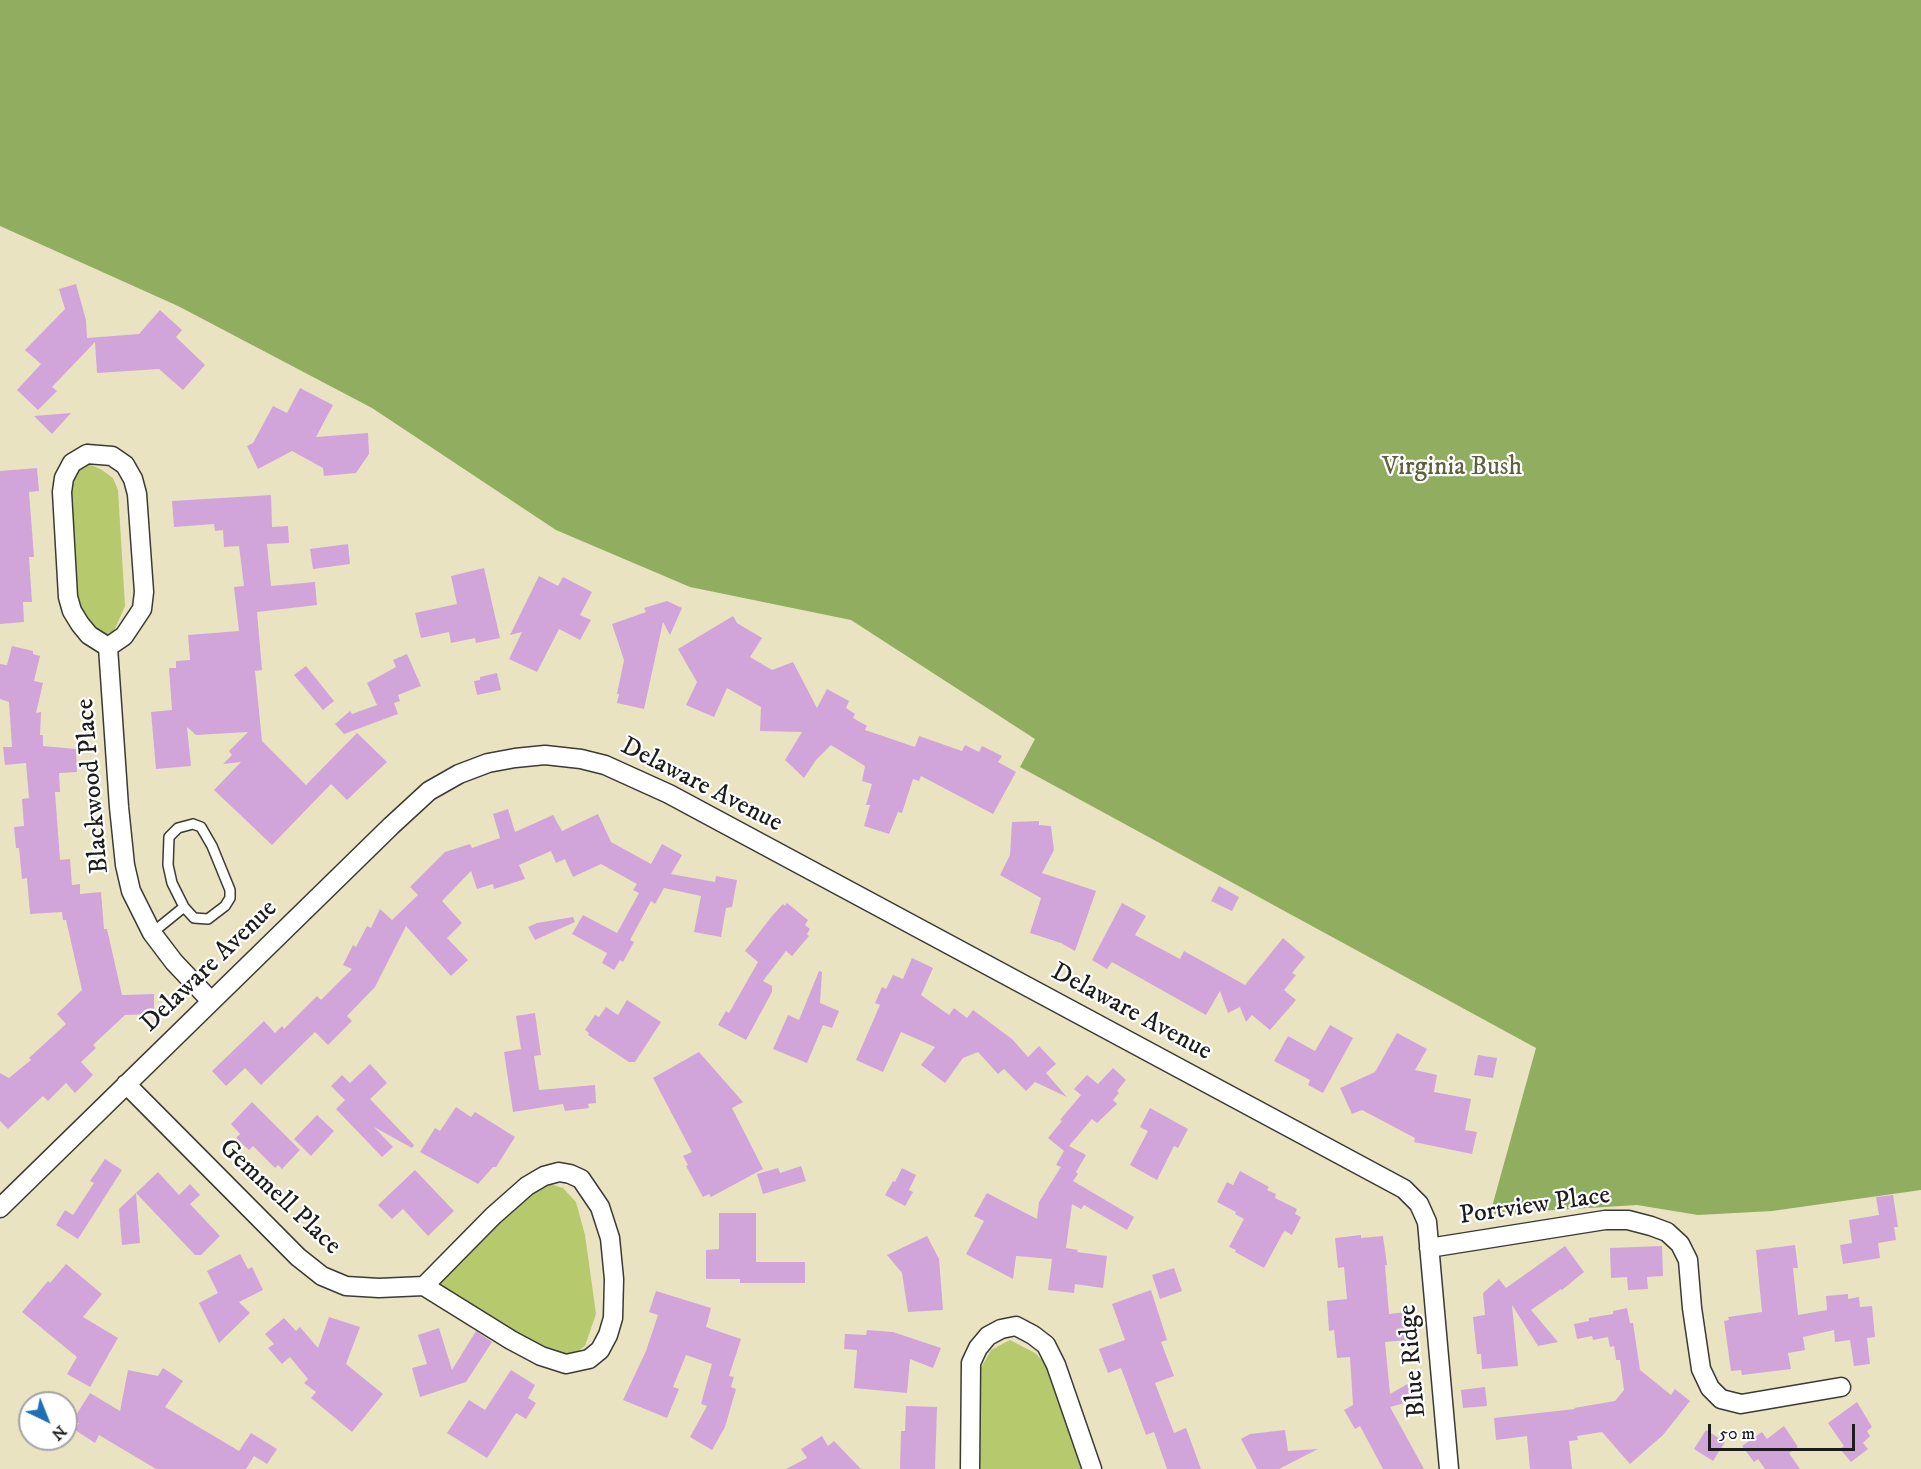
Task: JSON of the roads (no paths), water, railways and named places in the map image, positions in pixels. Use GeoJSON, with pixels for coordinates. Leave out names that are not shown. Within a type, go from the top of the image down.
{"type":"FeatureCollection","features":[{"type":"Feature","properties":{"kind":"street"},"geometry":{"type":"LineString","coordinates":[[87,454],[112,456],[125,465],[133,479],[137,495],[144,592],[142,609],[124,636],[108,647],[89,635],[80,624],[72,611],[68,597],[62,492],[64,478],[72,463],[87,454]]}},
{"type":"Feature","properties":{"kind":"street","name":"Blackwood Place"},"geometry":{"type":"LineString","coordinates":[[108,647],[125,865],[131,891],[152,933],[174,962],[211,1001]]}},
{"type":"Feature","properties":{"kind":"street","name":"Delaware Avenue"},"geometry":{"type":"LineString","coordinates":[[0,1208],[391,826],[429,792],[459,774],[488,763],[545,755],[581,759],[605,765],[669,794],[1404,1189],[1419,1204],[1427,1222],[1429,1248]]}},
{"type":"Feature","properties":{"kind":"street","name":"Gemmell Place"},"geometry":{"type":"LineString","coordinates":[[126,1084],[298,1257],[322,1276],[346,1286],[379,1288],[424,1286]]}},
{"type":"Feature","properties":{"kind":"street"},"geometry":{"type":"LineString","coordinates":[[559,1172],[581,1179],[600,1207],[610,1238],[614,1279],[613,1318],[600,1350],[589,1359],[566,1364],[541,1356],[493,1330],[424,1286],[519,1193],[544,1176],[559,1172]]}},
{"type":"Feature","properties":{"kind":"street","name":"Portview Place"},"geometry":{"type":"LineString","coordinates":[[1429,1248],[1605,1220],[1628,1220],[1651,1226],[1667,1232],[1680,1244],[1688,1260],[1701,1369],[1710,1388],[1721,1399],[1741,1404],[1841,1387]]}},
{"type":"Feature","properties":{"kind":"street","name":"Blue Ridge"},"geometry":{"type":"LineString","coordinates":[[1429,1248],[1449,1469]]}},
{"type":"Feature","properties":{"kind":"street"},"geometry":{"type":"LineString","coordinates":[[970,1469],[971,1363],[978,1348],[988,1336],[1002,1329],[1016,1326],[1046,1345],[1056,1365],[1092,1469]]}},
{"type":"Feature","properties":{"kind":"lane"},"geometry":{"type":"LineString","coordinates":[[193,824],[201,827],[212,846],[230,890],[230,898],[220,911],[208,919],[194,918],[183,907],[172,883],[168,866],[168,844],[169,837],[178,828],[193,824]]}},
{"type":"Feature","properties":{"kind":"lane"},"geometry":{"type":"LineString","coordinates":[[152,933],[183,907]]}},
{"type":"Feature","properties":{"kind":"park label","name":"Virginia Bush"},"geometry":{"type":"Point","coordinates":[1452,469]}}]}
